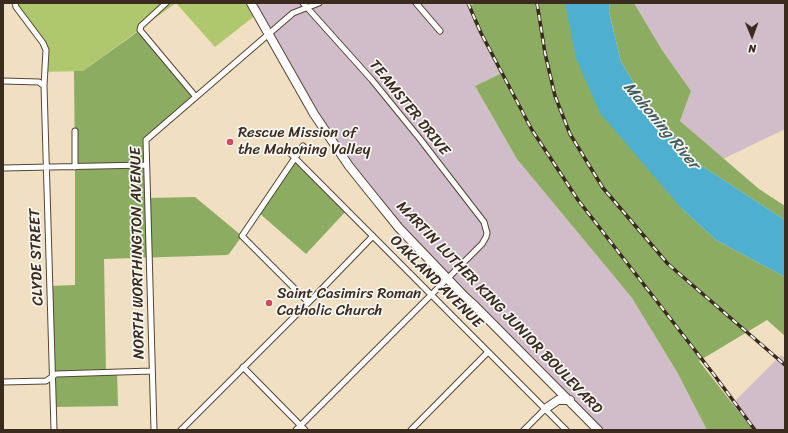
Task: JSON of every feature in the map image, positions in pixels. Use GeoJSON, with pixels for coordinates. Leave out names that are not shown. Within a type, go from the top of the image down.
{"type":"FeatureCollection","features":[{"type":"Feature","properties":{"kind":"main road","name":"MARTIN LUTHER KING JUNIOR BOULEVARD"},"geometry":{"type":"LineString","coordinates":[[251,3],[314,114],[349,166],[399,228],[598,430]]}},
{"type":"Feature","properties":{"kind":"main road"},"geometry":{"type":"LineString","coordinates":[[545,409],[558,400],[570,400]]}},
{"type":"Feature","properties":{"kind":"street","name":"CLYDE STREET"},"geometry":{"type":"LineString","coordinates":[[15,3],[43,43],[46,50],[43,85],[47,167],[54,430]]}},
{"type":"Feature","properties":{"kind":"street"},"geometry":{"type":"LineString","coordinates":[[166,3],[141,26],[140,30],[196,97]]}},
{"type":"Feature","properties":{"kind":"street","name":"TEAMSTER DRIVE"},"geometry":{"type":"LineString","coordinates":[[303,3],[372,80],[484,222],[487,233],[482,244],[447,278]]}},
{"type":"Feature","properties":{"kind":"street","name":"NORTH WORTHINGTON AVENUE"},"geometry":{"type":"LineString","coordinates":[[154,430],[146,140],[293,13],[319,3]]}},
{"type":"Feature","properties":{"kind":"street"},"geometry":{"type":"LineString","coordinates":[[416,3],[440,32]]}},
{"type":"Feature","properties":{"kind":"street"},"geometry":{"type":"LineString","coordinates":[[3,81],[39,82],[43,85]]}},
{"type":"Feature","properties":{"kind":"street"},"geometry":{"type":"LineString","coordinates":[[75,131],[75,166]]}},
{"type":"Feature","properties":{"kind":"street"},"geometry":{"type":"LineString","coordinates":[[303,146],[242,236],[308,302]]}},
{"type":"Feature","properties":{"kind":"street","name":"OAKLAND AVENUE"},"geometry":{"type":"LineString","coordinates":[[288,151],[566,430]]}},
{"type":"Feature","properties":{"kind":"street"},"geometry":{"type":"LineString","coordinates":[[3,168],[146,165]]}},
{"type":"Feature","properties":{"kind":"street"},"geometry":{"type":"LineString","coordinates":[[181,430],[373,236]]}},
{"type":"Feature","properties":{"kind":"street"},"geometry":{"type":"LineString","coordinates":[[296,430],[447,278]]}},
{"type":"Feature","properties":{"kind":"street"},"geometry":{"type":"LineString","coordinates":[[411,430],[488,352]]}},
{"type":"Feature","properties":{"kind":"street"},"geometry":{"type":"LineString","coordinates":[[243,367],[306,430]]}},
{"type":"Feature","properties":{"kind":"street"},"geometry":{"type":"LineString","coordinates":[[3,382],[46,381],[56,374],[152,371]]}},
{"type":"Feature","properties":{"kind":"street"},"geometry":{"type":"LineString","coordinates":[[524,430],[545,409]]}},
{"type":"Feature","properties":{"kind":"shaded area"},"geometry":{"type":"Polygon","coordinates":[[[251,3],[467,3],[475,25],[500,74],[475,86],[517,159],[632,298],[677,372],[707,430],[598,430],[465,297],[349,166],[251,3]]]}},
{"type":"Feature","properties":{"kind":"shaded area"},"geometry":{"type":"Polygon","coordinates":[[[634,3],[785,3],[785,129],[723,159],[680,121],[691,91],[662,50],[634,3]]]}},
{"type":"Feature","properties":{"kind":"shaded area"},"geometry":{"type":"Polygon","coordinates":[[[781,355],[785,358],[785,430],[745,430],[729,407],[781,355]]]}},
{"type":"Feature","properties":{"kind":"green space"},"geometry":{"type":"Polygon","coordinates":[[[15,3],[176,3],[83,71],[45,72],[46,50],[15,3]]]}},
{"type":"Feature","properties":{"kind":"green space"},"geometry":{"type":"Polygon","coordinates":[[[176,3],[251,3],[257,14],[215,47],[176,3]]]}},
{"type":"Feature","properties":{"kind":"green space"},"geometry":{"type":"Polygon","coordinates":[[[477,3],[569,3],[682,209],[716,240],[785,277],[785,336],[767,320],[699,361],[753,430],[707,430],[677,372],[632,298],[517,159],[475,86],[500,74],[475,25],[468,6],[477,3]]]}},
{"type":"Feature","properties":{"kind":"green space"},"geometry":{"type":"Polygon","coordinates":[[[610,3],[634,3],[662,50],[691,91],[680,121],[759,189],[785,206],[785,220],[702,166],[652,113],[621,62],[609,12],[610,3]]]}},
{"type":"Feature","properties":{"kind":"green space"},"geometry":{"type":"Polygon","coordinates":[[[140,30],[196,97],[146,140],[147,198],[195,197],[242,236],[227,255],[104,259],[106,372],[117,371],[118,406],[53,407],[50,286],[75,285],[74,71],[83,71],[140,30]]]}},
{"type":"Feature","properties":{"kind":"green space"},"geometry":{"type":"Polygon","coordinates":[[[295,158],[347,210],[306,254],[258,212],[295,158]]]}},
{"type":"Feature","properties":{"kind":"water","name":"Mahoning River"},"geometry":{"type":"Polygon","coordinates":[[[565,3],[610,3],[609,12],[621,62],[652,113],[702,166],[785,220],[785,277],[716,240],[682,209],[600,113],[576,58],[565,3]]]}},
{"type":"Feature","properties":{"kind":"railway"},"geometry":{"type":"LineString","coordinates":[[468,3],[481,33],[532,130],[578,200],[715,376],[755,430]]}},
{"type":"Feature","properties":{"kind":"railway"},"geometry":{"type":"LineString","coordinates":[[537,3],[545,53],[555,96],[570,134],[603,188],[668,264],[785,365]]}},
{"type":"Feature","properties":{"kind":"place","name":"Rescue Mission of the Mahoning Valley"},"geometry":{"type":"Point","coordinates":[230,142]}},
{"type":"Feature","properties":{"kind":"place","name":"Saint Casimirs Roman Catholic Church"},"geometry":{"type":"Point","coordinates":[269,303]}}]}
